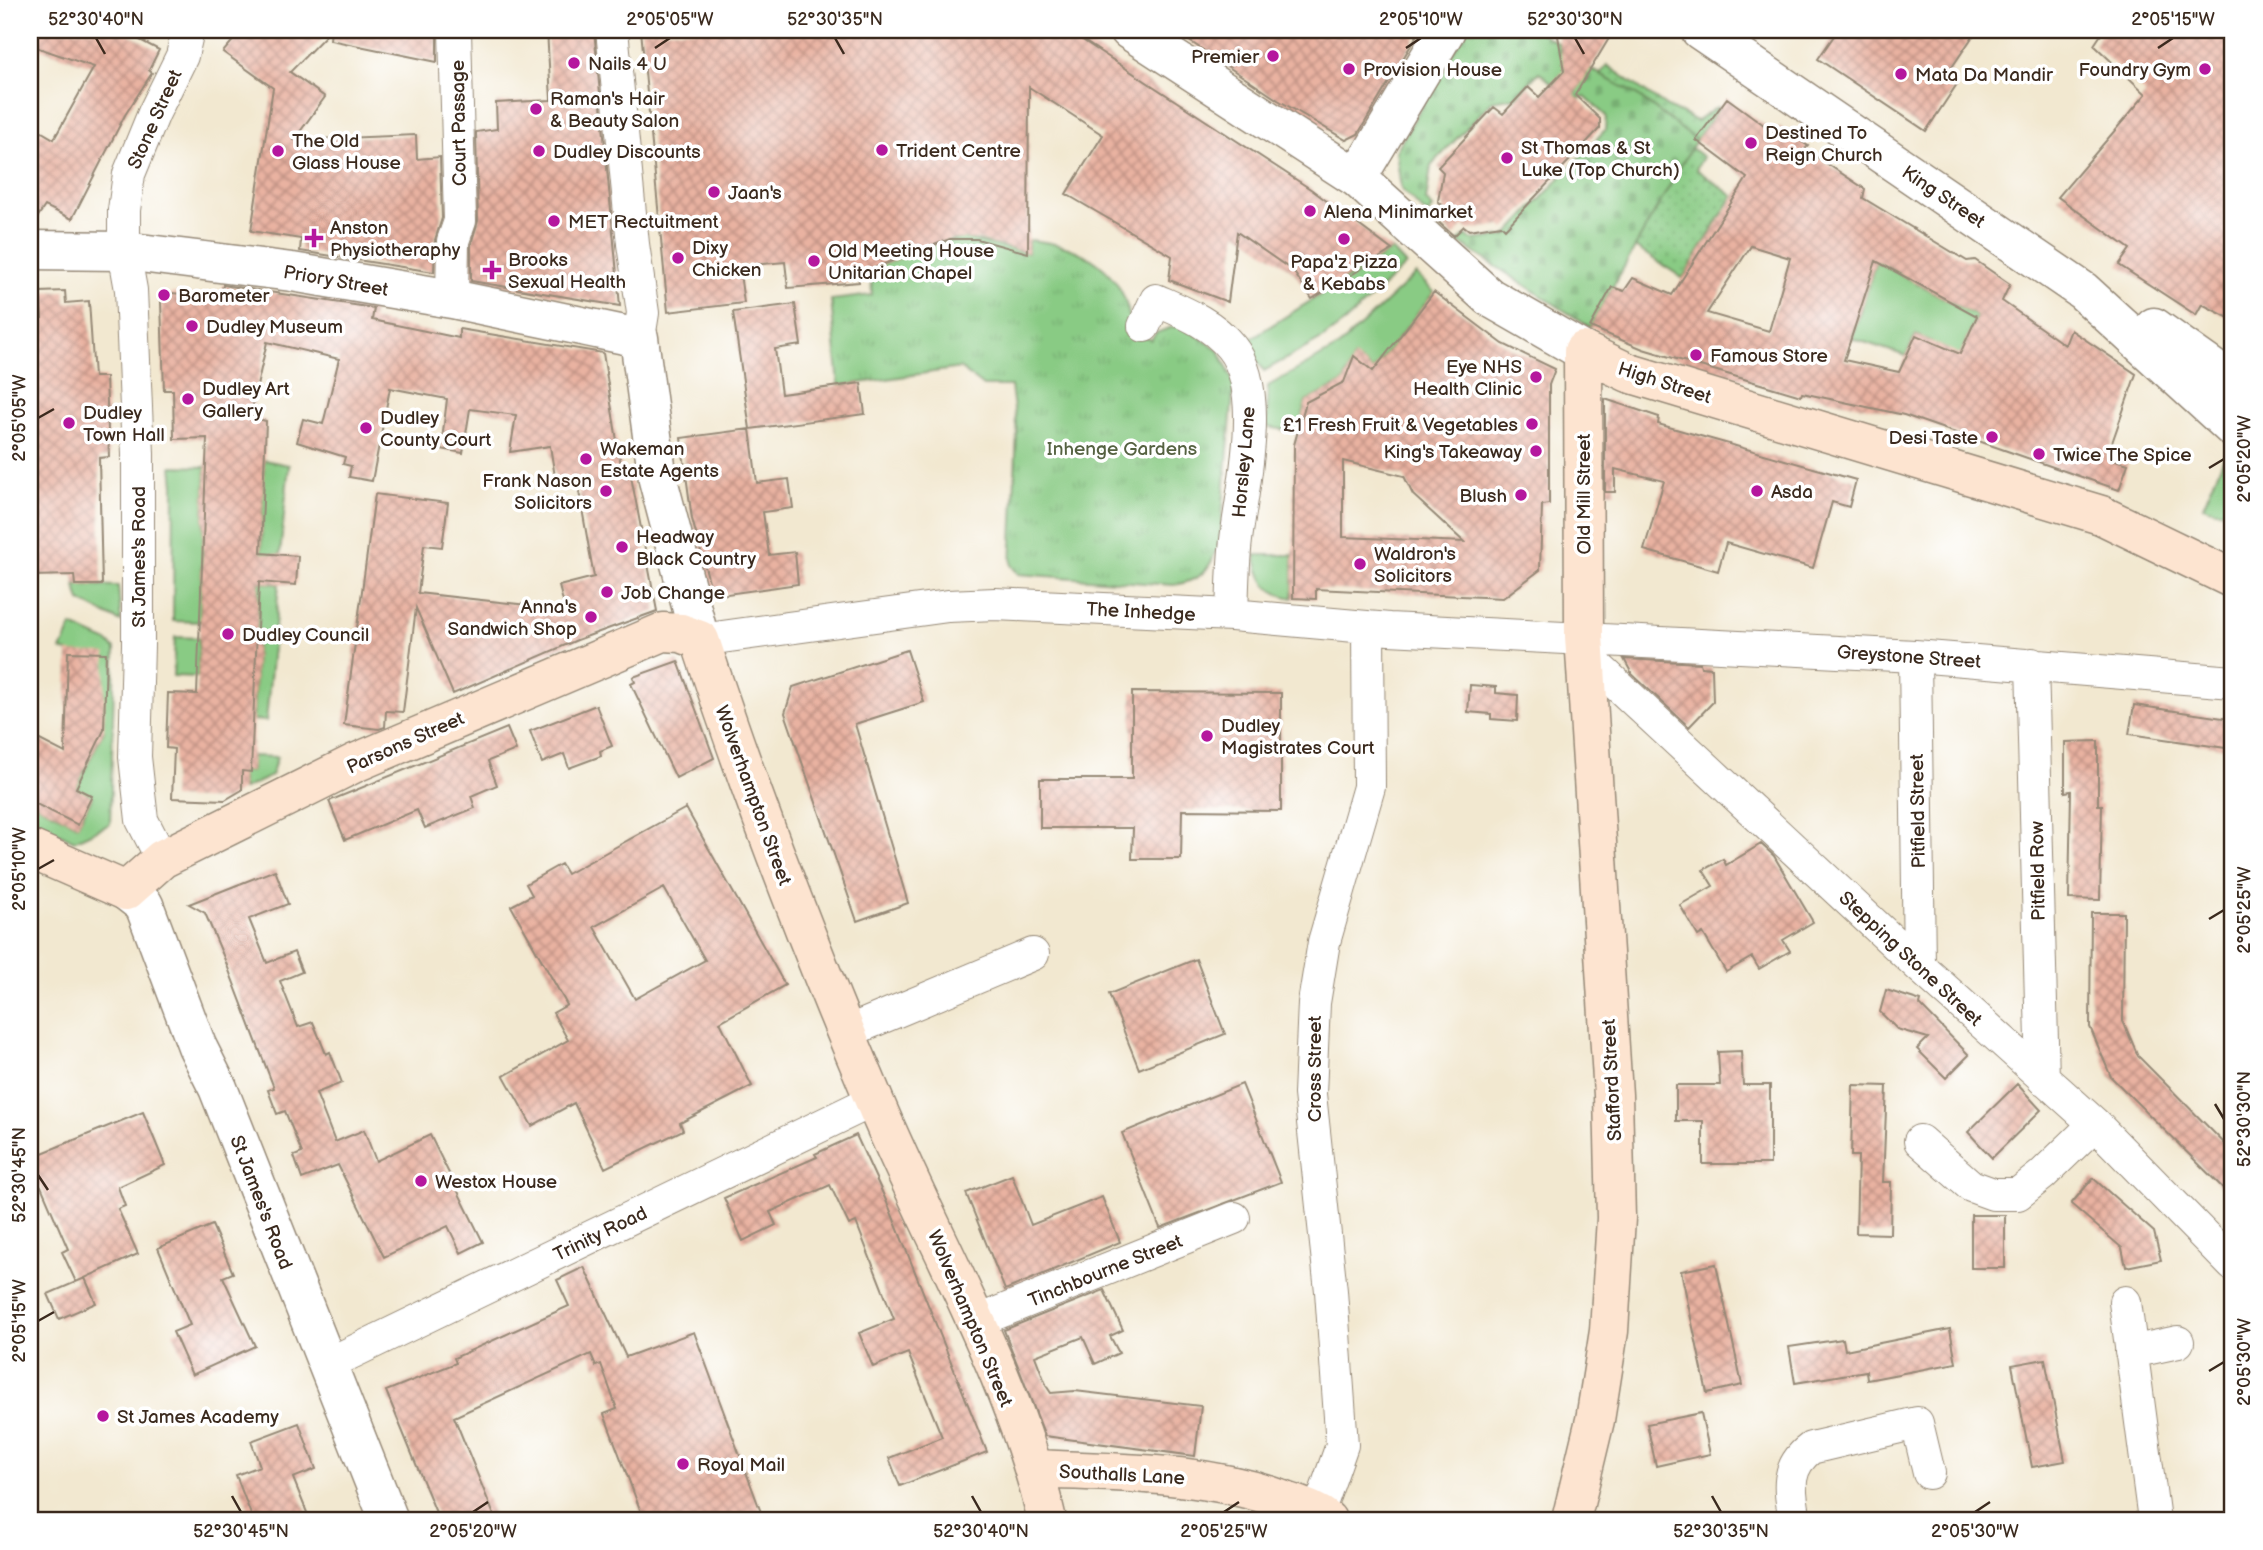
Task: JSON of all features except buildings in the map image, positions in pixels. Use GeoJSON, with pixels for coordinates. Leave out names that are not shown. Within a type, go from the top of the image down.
{"type":"FeatureCollection","features":[{"type":"Feature","properties":{"kind":"main road","name":"High Street"},"geometry":{"type":"LineString","coordinates":[[1583,351],[1629,373],[2101,515],[2233,579]]}},
{"type":"Feature","properties":{"kind":"main road","name":"Old Mill Street"},"geometry":{"type":"LineString","coordinates":[[1583,351],[1584,645]]}},
{"type":"Feature","properties":{"kind":"main road"},"geometry":{"type":"LineString","coordinates":[[2101,515],[2233,551]]}},
{"type":"Feature","properties":{"kind":"main road","name":"Parsons Street"},"geometry":{"type":"LineString","coordinates":[[126,891],[162,859],[362,759],[663,632],[681,633],[699,640]]}},
{"type":"Feature","properties":{"kind":"main road","name":"Wolverhampton Street"},"geometry":{"type":"LineString","coordinates":[[699,640],[744,773],[874,1100],[975,1322],[1035,1469],[1046,1520]]}},
{"type":"Feature","properties":{"kind":"main road","name":"Stafford Street"},"geometry":{"type":"LineString","coordinates":[[1572,1520],[1595,1420],[1605,1357],[1616,1218],[1613,1095],[1584,645]]}},
{"type":"Feature","properties":{"kind":"main road"},"geometry":{"type":"LineString","coordinates":[[30,849],[126,891]]}},
{"type":"Feature","properties":{"kind":"main road","name":"Southalls Lane"},"geometry":{"type":"LineString","coordinates":[[1035,1469],[1176,1474],[1262,1493],[1322,1516]]}},
{"type":"Feature","properties":{"kind":"street","name":"Stone Street"},"geometry":{"type":"LineString","coordinates":[[124,251],[129,174],[153,113],[182,56],[188,30]]}},
{"type":"Feature","properties":{"kind":"street","name":"Court Passage"},"geometry":{"type":"LineString","coordinates":[[452,299],[453,241],[460,221],[456,30]]}},
{"type":"Feature","properties":{"kind":"street","name":"Wolverhampton Street"},"geometry":{"type":"LineString","coordinates":[[612,30],[633,244],[643,313],[639,338],[658,480],[699,640]]}},
{"type":"Feature","properties":{"kind":"street","name":"High Street"},"geometry":{"type":"LineString","coordinates":[[1129,30],[1357,178],[1489,297],[1583,351]]}},
{"type":"Feature","properties":{"kind":"street"},"geometry":{"type":"LineString","coordinates":[[1357,178],[1446,30]]}},
{"type":"Feature","properties":{"kind":"street","name":"King Street"},"geometry":{"type":"LineString","coordinates":[[1700,30],[2083,291],[2233,428]]}},
{"type":"Feature","properties":{"kind":"street","name":"Priory Street"},"geometry":{"type":"LineString","coordinates":[[30,250],[124,251],[292,272],[452,299],[639,338]]}},
{"type":"Feature","properties":{"kind":"street","name":"St James's Road"},"geometry":{"type":"LineString","coordinates":[[124,251],[131,290],[138,454],[136,778],[142,820],[162,859]]}},
{"type":"Feature","properties":{"kind":"street","name":"King Street"},"geometry":{"type":"LineString","coordinates":[[2083,291],[2144,320],[2233,383]]}},
{"type":"Feature","properties":{"kind":"street","name":"Horsley Lane"},"geometry":{"type":"LineString","coordinates":[[1144,326],[1156,300],[1197,318],[1220,334],[1234,350],[1244,369],[1249,391],[1248,436],[1236,544],[1232,615]]}},
{"type":"Feature","properties":{"kind":"street","name":"The Inhedge"},"geometry":{"type":"LineString","coordinates":[[699,640],[948,606],[995,604],[1232,615],[1584,645]]}},
{"type":"Feature","properties":{"kind":"street","name":"Cross Street"},"geometry":{"type":"LineString","coordinates":[[1322,1516],[1342,1445],[1331,1291],[1310,1094],[1314,1003],[1324,942],[1369,787],[1368,627]]}},
{"type":"Feature","properties":{"kind":"street","name":"Greystone Street"},"geometry":{"type":"LineString","coordinates":[[1584,645],[1915,656],[2233,681]]}},
{"type":"Feature","properties":{"kind":"street","name":"Stepping Stone Street"},"geometry":{"type":"LineString","coordinates":[[1584,645],[1919,966],[2095,1124],[2233,1265]]}},
{"type":"Feature","properties":{"kind":"street","name":"Pitfield Street"},"geometry":{"type":"LineString","coordinates":[[1915,656],[1919,966]]}},
{"type":"Feature","properties":{"kind":"street","name":"Pitfield Row"},"geometry":{"type":"LineString","coordinates":[[2032,664],[2043,1079]]}},
{"type":"Feature","properties":{"kind":"street","name":"St James's Road"},"geometry":{"type":"LineString","coordinates":[[126,891],[144,905],[197,1046],[218,1088],[389,1520]]}},
{"type":"Feature","properties":{"kind":"street"},"geometry":{"type":"LineString","coordinates":[[848,1032],[1033,954]]}},
{"type":"Feature","properties":{"kind":"street","name":"Trinity Road"},"geometry":{"type":"LineString","coordinates":[[327,1365],[874,1100]]}},
{"type":"Feature","properties":{"kind":"street"},"geometry":{"type":"LineString","coordinates":[[1920,1141],[1971,1186],[1993,1194],[2018,1194],[2095,1124]]}},
{"type":"Feature","properties":{"kind":"street","name":"Tinchbourne Street"},"geometry":{"type":"LineString","coordinates":[[975,1322],[1234,1218]]}},
{"type":"Feature","properties":{"kind":"street"},"geometry":{"type":"LineString","coordinates":[[2125,1302],[2154,1520]]}},
{"type":"Feature","properties":{"kind":"street"},"geometry":{"type":"LineString","coordinates":[[2131,1352],[2178,1342]]}},
{"type":"Feature","properties":{"kind":"street"},"geometry":{"type":"LineString","coordinates":[[1795,1520],[1790,1477],[1800,1457],[1811,1448],[1917,1423],[1928,1474]]}},
{"type":"Feature","properties":{"kind":"green space"},"geometry":{"type":"Polygon","coordinates":[[[1466,30],[1536,30],[1559,44],[1561,52],[1634,93],[1696,140],[1590,327],[1458,242],[1466,235],[1472,240],[1506,236],[1605,130],[1606,116],[1585,97],[1570,99],[1539,72],[1516,97],[1492,101],[1431,166],[1426,201],[1433,208],[1427,215],[1401,189],[1396,151],[1466,30]]]}},
{"type":"Feature","properties":{"kind":"green space"},"geometry":{"type":"Polygon","coordinates":[[[1607,65],[1667,107],[1697,121],[1719,108],[1696,140],[1634,93],[1600,75],[1607,65]]]}},
{"type":"Feature","properties":{"kind":"green space"},"geometry":{"type":"Polygon","coordinates":[[[1691,148],[1703,157],[1696,169],[1733,196],[1683,278],[1635,247],[1691,148]]]}},
{"type":"Feature","properties":{"kind":"green space","name":"Inhenge Gardens"},"geometry":{"type":"Polygon","coordinates":[[[964,238],[1028,253],[1028,240],[1066,247],[1083,254],[1111,276],[1121,290],[1130,328],[1151,340],[1156,333],[1182,326],[1219,350],[1234,383],[1219,550],[1200,576],[1173,585],[1018,574],[1011,565],[1017,432],[1011,386],[983,386],[960,368],[839,386],[831,300],[872,295],[871,269],[935,244],[964,238]]]}},
{"type":"Feature","properties":{"kind":"green space"},"geometry":{"type":"Polygon","coordinates":[[[1392,250],[1406,265],[1345,322],[1322,339],[1264,371],[1245,342],[1392,250]]]}},
{"type":"Feature","properties":{"kind":"green space"},"geometry":{"type":"Polygon","coordinates":[[[1876,261],[1977,316],[1948,384],[1932,342],[1916,335],[1906,356],[1852,338],[1876,261]]]}},
{"type":"Feature","properties":{"kind":"green space"},"geometry":{"type":"Polygon","coordinates":[[[1416,274],[1434,292],[1373,371],[1354,357],[1344,382],[1306,402],[1298,432],[1267,427],[1268,386],[1338,347],[1416,274]]]}},
{"type":"Feature","properties":{"kind":"green space"},"geometry":{"type":"Polygon","coordinates":[[[264,460],[289,465],[280,555],[261,554],[264,460]]]}},
{"type":"Feature","properties":{"kind":"green space"},"geometry":{"type":"Polygon","coordinates":[[[2223,460],[2233,477],[2233,505],[2226,510],[2203,506],[2223,460]]]}},
{"type":"Feature","properties":{"kind":"green space"},"geometry":{"type":"Polygon","coordinates":[[[172,466],[206,467],[200,622],[173,621],[172,466]]]}},
{"type":"Feature","properties":{"kind":"green space"},"geometry":{"type":"Polygon","coordinates":[[[1255,555],[1293,555],[1293,598],[1277,593],[1266,584],[1259,572],[1255,555]]]}},
{"type":"Feature","properties":{"kind":"green space"},"geometry":{"type":"Polygon","coordinates":[[[259,582],[279,584],[266,721],[253,720],[259,582]]]}},
{"type":"Feature","properties":{"kind":"green space"},"geometry":{"type":"Polygon","coordinates":[[[75,585],[118,586],[121,622],[80,601],[75,585]]]}},
{"type":"Feature","properties":{"kind":"green space"},"geometry":{"type":"Polygon","coordinates":[[[72,626],[108,642],[115,649],[110,824],[74,841],[30,819],[30,801],[78,825],[92,797],[76,788],[104,730],[68,652],[61,650],[72,626]]]}},
{"type":"Feature","properties":{"kind":"green space"},"geometry":{"type":"Polygon","coordinates":[[[175,637],[199,638],[198,677],[173,676],[175,637]]]}},
{"type":"Feature","properties":{"kind":"green space"},"geometry":{"type":"Polygon","coordinates":[[[252,756],[277,757],[271,776],[242,790],[242,771],[251,772],[252,756]]]}},
{"type":"Feature","properties":{"kind":"place","name":"Premier"},"geometry":{"type":"Point","coordinates":[1273,56]}},
{"type":"Feature","properties":{"kind":"place","name":"Nails 4 U"},"geometry":{"type":"Point","coordinates":[574,63]}},
{"type":"Feature","properties":{"kind":"place","name":"Provision House"},"geometry":{"type":"Point","coordinates":[1349,69]}},
{"type":"Feature","properties":{"kind":"place","name":"Foundry Gym"},"geometry":{"type":"Point","coordinates":[2205,69]}},
{"type":"Feature","properties":{"kind":"place","name":"Mata Da Mandir"},"geometry":{"type":"Point","coordinates":[1901,74]}},
{"type":"Feature","properties":{"kind":"place","name":"Raman's Hair & Beauty Salon"},"geometry":{"type":"Point","coordinates":[536,109]}},
{"type":"Feature","properties":{"kind":"place","name":"Destined To Reign Church"},"geometry":{"type":"Point","coordinates":[1751,143]}},
{"type":"Feature","properties":{"kind":"place","name":"Trident Centre"},"geometry":{"type":"Point","coordinates":[882,150]}},
{"type":"Feature","properties":{"kind":"place","name":"The Old Glass House"},"geometry":{"type":"Point","coordinates":[278,151]}},
{"type":"Feature","properties":{"kind":"place","name":"Dudley Discounts"},"geometry":{"type":"Point","coordinates":[539,151]}},
{"type":"Feature","properties":{"kind":"place","name":"St Thomas & St Luke (Top Church)"},"geometry":{"type":"Point","coordinates":[1507,158]}},
{"type":"Feature","properties":{"kind":"place","name":"Jaan's"},"geometry":{"type":"Point","coordinates":[714,192]}},
{"type":"Feature","properties":{"kind":"place","name":"Alena Minimarket"},"geometry":{"type":"Point","coordinates":[1310,211]}},
{"type":"Feature","properties":{"kind":"place","name":"MET Rectuitment"},"geometry":{"type":"Point","coordinates":[554,221]}},
{"type":"Feature","properties":{"kind":"place","name":"Anston Physiotheraphy"},"geometry":{"type":"Point","coordinates":[314,238]}},
{"type":"Feature","properties":{"kind":"place","name":"Papa'z Pizza & Kebabs"},"geometry":{"type":"Point","coordinates":[1344,239]}},
{"type":"Feature","properties":{"kind":"place","name":"Dixy Chicken"},"geometry":{"type":"Point","coordinates":[678,258]}},
{"type":"Feature","properties":{"kind":"place","name":"Old Meeting House Unitarian Chapel"},"geometry":{"type":"Point","coordinates":[814,261]}},
{"type":"Feature","properties":{"kind":"place","name":"Brooks Sexual Health"},"geometry":{"type":"Point","coordinates":[492,270]}},
{"type":"Feature","properties":{"kind":"place","name":"Barometer"},"geometry":{"type":"Point","coordinates":[164,295]}},
{"type":"Feature","properties":{"kind":"place","name":"Dudley Museum"},"geometry":{"type":"Point","coordinates":[192,326]}},
{"type":"Feature","properties":{"kind":"place","name":"Famous Store"},"geometry":{"type":"Point","coordinates":[1696,355]}},
{"type":"Feature","properties":{"kind":"place","name":"Eye NHS Health Clinic"},"geometry":{"type":"Point","coordinates":[1536,377]}},
{"type":"Feature","properties":{"kind":"place","name":"Dudley Art Gallery"},"geometry":{"type":"Point","coordinates":[188,399]}},
{"type":"Feature","properties":{"kind":"place","name":"Dudley Town Hall"},"geometry":{"type":"Point","coordinates":[69,423]}},
{"type":"Feature","properties":{"kind":"place","name":"£1 Fresh Fruit & Vegetables"},"geometry":{"type":"Point","coordinates":[1532,424]}},
{"type":"Feature","properties":{"kind":"place","name":"Dudley County Court"},"geometry":{"type":"Point","coordinates":[366,428]}},
{"type":"Feature","properties":{"kind":"place","name":"Desi Taste"},"geometry":{"type":"Point","coordinates":[1992,437]}},
{"type":"Feature","properties":{"kind":"place","name":"King's Takeaway"},"geometry":{"type":"Point","coordinates":[1536,451]}},
{"type":"Feature","properties":{"kind":"place","name":"Twice The Spice"},"geometry":{"type":"Point","coordinates":[2039,454]}},
{"type":"Feature","properties":{"kind":"place","name":"Wakeman Estate Agents"},"geometry":{"type":"Point","coordinates":[586,459]}},
{"type":"Feature","properties":{"kind":"place","name":"Frank Nason Solicitors"},"geometry":{"type":"Point","coordinates":[606,491]}},
{"type":"Feature","properties":{"kind":"place","name":"Asda"},"geometry":{"type":"Point","coordinates":[1757,491]}},
{"type":"Feature","properties":{"kind":"place","name":"Blush"},"geometry":{"type":"Point","coordinates":[1521,495]}},
{"type":"Feature","properties":{"kind":"place","name":"Headway Black Country"},"geometry":{"type":"Point","coordinates":[622,547]}},
{"type":"Feature","properties":{"kind":"place","name":"Waldron's Solicitors"},"geometry":{"type":"Point","coordinates":[1360,564]}},
{"type":"Feature","properties":{"kind":"place","name":"Job Change"},"geometry":{"type":"Point","coordinates":[607,592]}},
{"type":"Feature","properties":{"kind":"place","name":"Anna's Sandwich Shop"},"geometry":{"type":"Point","coordinates":[591,617]}},
{"type":"Feature","properties":{"kind":"place","name":"Dudley Council"},"geometry":{"type":"Point","coordinates":[228,634]}},
{"type":"Feature","properties":{"kind":"place","name":"Dudley Magistrates Court"},"geometry":{"type":"Point","coordinates":[1207,736]}},
{"type":"Feature","properties":{"kind":"place","name":"Westox House"},"geometry":{"type":"Point","coordinates":[421,1181]}},
{"type":"Feature","properties":{"kind":"place","name":"St James Academy"},"geometry":{"type":"Point","coordinates":[103,1416]}},
{"type":"Feature","properties":{"kind":"place","name":"Royal Mail"},"geometry":{"type":"Point","coordinates":[683,1464]}}]}
